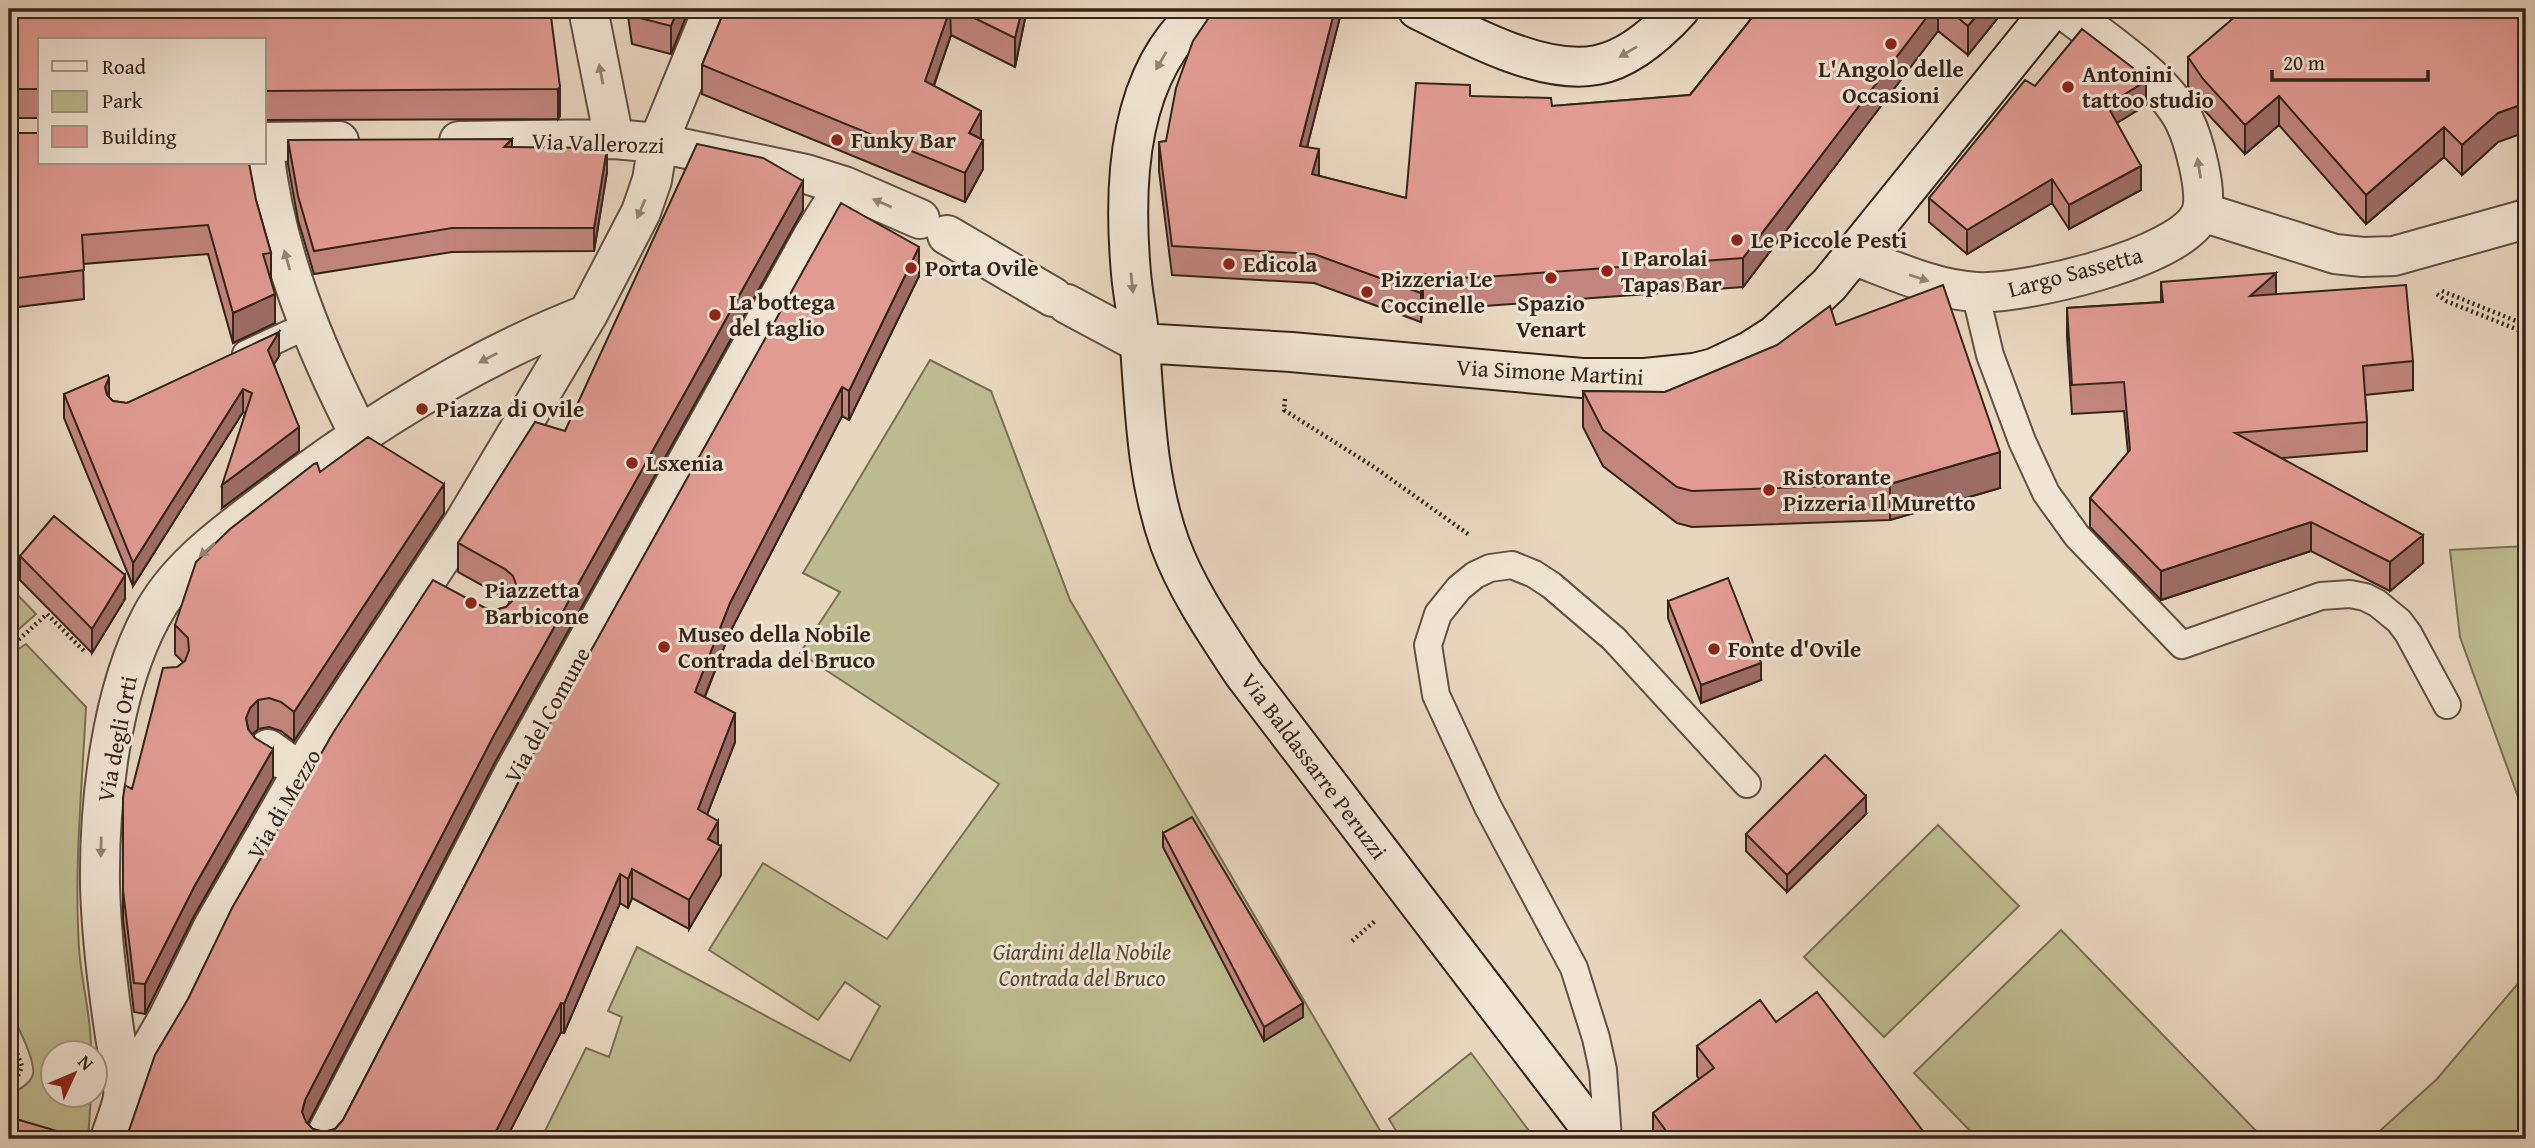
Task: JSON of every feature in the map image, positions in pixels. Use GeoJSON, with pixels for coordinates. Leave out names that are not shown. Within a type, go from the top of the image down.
{"type":"FeatureCollection","features":[{"type":"Feature","properties":{"kind":"street"},"geometry":{"type":"LineString","coordinates":[[588,9],[614,139]]}},
{"type":"Feature","properties":{"kind":"street"},"geometry":{"type":"LineString","coordinates":[[266,163],[275,219],[308,325],[360,436],[478,364],[538,334],[588,314],[641,212],[652,180],[658,143],[713,9]]}},
{"type":"Feature","properties":{"kind":"street","name":"Via Baldassarre Peruzzi"},"geometry":{"type":"LineString","coordinates":[[1204,9],[1175,39],[1162,59],[1141,105],[1130,174],[1129,252],[1140,344],[1149,462],[1157,501],[1171,545],[1206,615],[1243,673],[1599,1139]]}},
{"type":"Feature","properties":{"kind":"street"},"geometry":{"type":"LineString","coordinates":[[1417,9],[1490,44],[1560,66],[1582,67],[1600,65],[1632,50],[1663,28],[1680,9]]}},
{"type":"Feature","properties":{"kind":"street","name":"Via Simone Martini"},"geometry":{"type":"LineString","coordinates":[[1140,344],[1291,352],[1583,378],[1674,376],[1694,373],[1732,360],[1775,335],[1803,311],[1855,256],[2052,9]]}},
{"type":"Feature","properties":{"kind":"street"},"geometry":{"type":"LineString","coordinates":[[2063,9],[2138,69],[2173,103],[2184,119],[2199,162],[2202,212],[2335,254],[2363,257],[2395,256],[2526,219]]}},
{"type":"Feature","properties":{"kind":"street","name":"Via Vallerozzi"},"geometry":{"type":"LineString","coordinates":[[429,141],[614,139],[658,143],[772,166],[844,186],[933,227],[1140,344]]}},
{"type":"Feature","properties":{"kind":"street"},"geometry":{"type":"LineString","coordinates":[[266,142],[374,141]]}},
{"type":"Feature","properties":{"kind":"street","name":"Via del Comune"},"geometry":{"type":"LineString","coordinates":[[324,1139],[513,775],[813,236],[844,186]]}},
{"type":"Feature","properties":{"kind":"street","name":"Largo Sassetta"},"geometry":{"type":"LineString","coordinates":[[1855,256],[1923,280],[1975,292],[2024,288],[2127,262],[2170,244],[2186,231],[2202,212]]}},
{"type":"Feature","properties":{"kind":"street","name":"Via di Mezzo"},"geometry":{"type":"LineString","coordinates":[[123,1096],[168,1018],[214,926],[290,749],[426,580],[463,524],[588,314]]}},
{"type":"Feature","properties":{"kind":"street","name":"Via degli Orti"},"geometry":{"type":"LineString","coordinates":[[110,1139],[123,1096],[105,963],[100,884],[101,829],[105,784],[123,691],[136,651],[151,617],[170,588],[191,564],[219,538],[299,477],[360,436]]}},
{"type":"Feature","properties":{"kind":"street"},"geometry":{"type":"LineString","coordinates":[[426,580],[460,598]]}},
{"type":"Feature","properties":{"kind":"street"},"geometry":{"type":"LineString","coordinates":[[136,651],[169,676]]}},
{"type":"Feature","properties":{"kind":"lane"},"geometry":{"type":"LineString","coordinates":[[1975,292],[1990,355],[2046,493],[2077,536],[2182,645],[2321,596],[2350,594],[2377,603],[2399,621],[2447,705]]}},
{"type":"Feature","properties":{"kind":"lane"},"geometry":{"type":"LineString","coordinates":[[221,366],[308,325]]}},
{"type":"Feature","properties":{"kind":"lane"},"geometry":{"type":"LineString","coordinates":[[1608,1139],[1603,1070],[1597,1038],[1573,968],[1447,723],[1436,695],[1428,645],[1438,614],[1448,599],[1475,575],[1490,568],[1512,565],[1534,574],[1614,639],[1747,784]]}},
{"type":"Feature","properties":{"kind":"path"},"geometry":{"type":"LineString","coordinates":[[2428,285],[2526,325]]}},
{"type":"Feature","properties":{"kind":"path"},"geometry":{"type":"LineString","coordinates":[[2446,301],[2526,333]]}},
{"type":"Feature","properties":{"kind":"path"},"geometry":{"type":"LineString","coordinates":[[1285,398],[1284,410],[1374,467],[1512,565]]}},
{"type":"Feature","properties":{"kind":"path"},"geometry":{"type":"LineString","coordinates":[[9,643],[15,643],[47,614],[123,691]]}},
{"type":"Feature","properties":{"kind":"path"},"geometry":{"type":"LineString","coordinates":[[1352,941],[1380,917]]}},
{"type":"Feature","properties":{"kind":"path"},"geometry":{"type":"LineString","coordinates":[[9,1033],[22,1066],[18,1076],[9,1082]]}},
{"type":"Feature","properties":{"kind":"green space","name":"Giardini della Nobile Contrada del Bruco"},"geometry":{"type":"Polygon","coordinates":[[[930,360],[991,391],[1070,600],[1385,1139],[541,1139],[586,1048],[609,1057],[622,1017],[608,1011],[637,947],[850,1061],[880,1006],[845,982],[818,1020],[709,950],[763,863],[887,939],[999,784],[800,653],[840,592],[803,573],[930,360]]]}},
{"type":"Feature","properties":{"kind":"green space"},"geometry":{"type":"Polygon","coordinates":[[[2526,546],[2526,819],[2460,637],[2450,550],[2526,546]]]}},
{"type":"Feature","properties":{"kind":"green space"},"geometry":{"type":"Polygon","coordinates":[[[9,586],[36,614],[9,638],[9,586]]]}},
{"type":"Feature","properties":{"kind":"green space"},"geometry":{"type":"Polygon","coordinates":[[[9,639],[15,643],[17,650],[26,644],[86,707],[77,887],[80,960],[91,1040],[38,1040],[38,1110],[90,1110],[88,1139],[9,1139],[10,1095],[28,1083],[33,1071],[21,1033],[9,1008],[9,639]]]}},
{"type":"Feature","properties":{"kind":"green space"},"geometry":{"type":"Polygon","coordinates":[[[1938,825],[2019,906],[1884,1037],[1804,957],[1938,825]]]}},
{"type":"Feature","properties":{"kind":"green space"},"geometry":{"type":"Polygon","coordinates":[[[2061,930],[2264,1139],[1978,1139],[1914,1073],[2061,930]]]}},
{"type":"Feature","properties":{"kind":"green space"},"geometry":{"type":"Polygon","coordinates":[[[2526,974],[2526,1139],[2371,1139],[2437,1079],[2526,974]]]}},
{"type":"Feature","properties":{"kind":"green space"},"geometry":{"type":"Polygon","coordinates":[[[1471,1053],[1535,1139],[1401,1139],[1389,1119],[1471,1053]]]}},
{"type":"Feature","properties":{"kind":"building"},"geometry":{"type":"Polygon","coordinates":[[[9,9],[550,9],[560,87],[266,91],[266,38],[38,38],[38,89],[9,89],[9,9]]]}},
{"type":"Feature","properties":{"kind":"building"},"geometry":{"type":"Polygon","coordinates":[[[631,9],[678,9],[671,26],[632,16],[631,9]]]}},
{"type":"Feature","properties":{"kind":"building"},"geometry":{"type":"Polygon","coordinates":[[[725,9],[950,9],[925,81],[981,111],[969,133],[983,140],[965,173],[702,65],[725,9]]]}},
{"type":"Feature","properties":{"kind":"building"},"geometry":{"type":"Polygon","coordinates":[[[956,9],[1022,9],[1015,38],[956,9]]]}},
{"type":"Feature","properties":{"kind":"building"},"geometry":{"type":"Polygon","coordinates":[[[1219,9],[1335,9],[1300,146],[1319,149],[1312,174],[1406,198],[1416,83],[1470,85],[1470,96],[1551,98],[1552,106],[1690,95],[1759,9],[1933,9],[1743,258],[1471,278],[1423,274],[1421,293],[1314,254],[1172,246],[1159,142],[1166,141],[1176,88],[1193,41],[1208,19],[1219,9]]]}},
{"type":"Feature","properties":{"kind":"building"},"geometry":{"type":"Polygon","coordinates":[[[1947,9],[1982,9],[1968,26],[1947,9]]]}},
{"type":"Feature","properties":{"kind":"building"},"geometry":{"type":"Polygon","coordinates":[[[2244,9],[2526,9],[2526,103],[2498,113],[2462,145],[2444,127],[2366,195],[2279,96],[2245,125],[2203,79],[2188,57],[2244,9]]]}},
{"type":"Feature","properties":{"kind":"building"},"geometry":{"type":"Polygon","coordinates":[[[2082,29],[2146,81],[2107,105],[2141,166],[2069,205],[2052,179],[1967,230],[1929,198],[2025,80],[2035,86],[2082,29]]]}},
{"type":"Feature","properties":{"kind":"building"},"geometry":{"type":"Polygon","coordinates":[[[9,133],[38,133],[38,164],[249,164],[271,253],[263,254],[275,294],[233,313],[208,225],[82,235],[84,270],[9,279],[9,133]]]}},
{"type":"Feature","properties":{"kind":"building"},"geometry":{"type":"Polygon","coordinates":[[[512,139],[504,147],[607,148],[594,228],[452,228],[314,251],[298,196],[288,140],[512,139]]]}},
{"type":"Feature","properties":{"kind":"building"},"geometry":{"type":"Polygon","coordinates":[[[697,144],[763,158],[803,181],[494,735],[305,1100],[302,1112],[306,1122],[313,1129],[324,1132],[335,1129],[343,1120],[532,756],[841,203],[919,247],[849,391],[842,387],[730,603],[695,692],[735,713],[698,809],[718,821],[708,839],[721,846],[689,900],[632,869],[628,879],[620,874],[564,1004],[561,1003],[492,1139],[126,1139],[155,1055],[188,999],[232,908],[333,733],[433,580],[485,608],[495,610],[506,607],[514,599],[517,587],[513,576],[458,543],[535,422],[565,431],[697,144]]]}},
{"type":"Feature","properties":{"kind":"building"},"geometry":{"type":"Polygon","coordinates":[[[2276,273],[2250,296],[2406,285],[2413,361],[2363,366],[2367,422],[2235,433],[2423,535],[2390,562],[2311,522],[2161,571],[2090,498],[2130,450],[2124,382],[2072,385],[2067,308],[2163,302],[2161,282],[2276,273]]]}},
{"type":"Feature","properties":{"kind":"building"},"geometry":{"type":"Polygon","coordinates":[[[1943,285],[2000,452],[1890,484],[1692,491],[1677,487],[1603,430],[1583,391],[1665,392],[1777,345],[1830,306],[1836,325],[1943,285]]]}},
{"type":"Feature","properties":{"kind":"building"},"geometry":{"type":"Polygon","coordinates":[[[279,332],[268,350],[299,427],[222,485],[252,393],[243,389],[133,563],[64,394],[108,375],[105,387],[107,395],[113,401],[127,403],[279,332]]]}},
{"type":"Feature","properties":{"kind":"building"},"geometry":{"type":"Polygon","coordinates":[[[368,437],[444,484],[294,712],[281,702],[269,698],[258,700],[250,708],[246,718],[248,729],[255,738],[273,749],[194,887],[145,984],[134,983],[123,890],[123,798],[125,785],[132,789],[163,668],[177,667],[185,661],[189,650],[188,638],[175,625],[196,562],[230,529],[314,464],[317,463],[320,472],[368,437]]]}},
{"type":"Feature","properties":{"kind":"building"},"geometry":{"type":"Polygon","coordinates":[[[54,516],[125,575],[92,629],[20,556],[54,516]]]}},
{"type":"Feature","properties":{"kind":"building","name":"Fonte d'Ovile"},"geometry":{"type":"Polygon","coordinates":[[[1728,578],[1761,663],[1701,685],[1668,601],[1728,578]]]}},
{"type":"Feature","properties":{"kind":"building"},"geometry":{"type":"Polygon","coordinates":[[[1825,755],[1866,796],[1787,875],[1746,834],[1825,755]]]}},
{"type":"Feature","properties":{"kind":"building"},"geometry":{"type":"Polygon","coordinates":[[[1192,817],[1303,1003],[1264,1027],[1163,833],[1192,817]]]}},
{"type":"Feature","properties":{"kind":"building"},"geometry":{"type":"Polygon","coordinates":[[[1817,992],[1929,1139],[1672,1139],[1653,1113],[1714,1068],[1697,1046],[1760,1000],[1776,1022],[1817,992]]]}},
{"type":"Feature","properties":{"kind":"building"},"geometry":{"type":"Polygon","coordinates":[[[9,1117],[84,1139],[9,1139],[9,1117]]]}},
{"type":"Feature","properties":{"kind":"place","name":"L'Angolo delle Occasioni"},"geometry":{"type":"Point","coordinates":[1891,44]}},
{"type":"Feature","properties":{"kind":"place","name":"Antonini tattoo studio"},"geometry":{"type":"Point","coordinates":[2068,87]}},
{"type":"Feature","properties":{"kind":"place","name":"Funky Bar"},"geometry":{"type":"Point","coordinates":[837,140]}},
{"type":"Feature","properties":{"kind":"place","name":"Le Piccole Pesti"},"geometry":{"type":"Point","coordinates":[1737,240]}},
{"type":"Feature","properties":{"kind":"place","name":"Edicola"},"geometry":{"type":"Point","coordinates":[1229,264]}},
{"type":"Feature","properties":{"kind":"place","name":"Porta Ovile"},"geometry":{"type":"Point","coordinates":[911,268]}},
{"type":"Feature","properties":{"kind":"place","name":"I Parolai Tapas Bar"},"geometry":{"type":"Point","coordinates":[1607,271]}},
{"type":"Feature","properties":{"kind":"place","name":"Spazio Venart"},"geometry":{"type":"Point","coordinates":[1551,278]}},
{"type":"Feature","properties":{"kind":"place","name":"Pizzeria Le Coccinelle"},"geometry":{"type":"Point","coordinates":[1367,292]}},
{"type":"Feature","properties":{"kind":"place","name":"La bottega del taglio"},"geometry":{"type":"Point","coordinates":[715,315]}},
{"type":"Feature","properties":{"kind":"place","name":"Piazza di Ovile"},"geometry":{"type":"Point","coordinates":[422,409]}},
{"type":"Feature","properties":{"kind":"place","name":"Lsxenia"},"geometry":{"type":"Point","coordinates":[632,463]}},
{"type":"Feature","properties":{"kind":"place","name":"Ristorante Pizzeria Il Muretto"},"geometry":{"type":"Point","coordinates":[1769,490]}},
{"type":"Feature","properties":{"kind":"place","name":"Piazzetta Barbicone"},"geometry":{"type":"Point","coordinates":[471,603]}},
{"type":"Feature","properties":{"kind":"place","name":"Museo della Nobile Contrada del Bruco"},"geometry":{"type":"Point","coordinates":[664,647]}},
{"type":"Feature","properties":{"kind":"place","name":"Fonte d'Ovile"},"geometry":{"type":"Point","coordinates":[1714,649]}}]}
